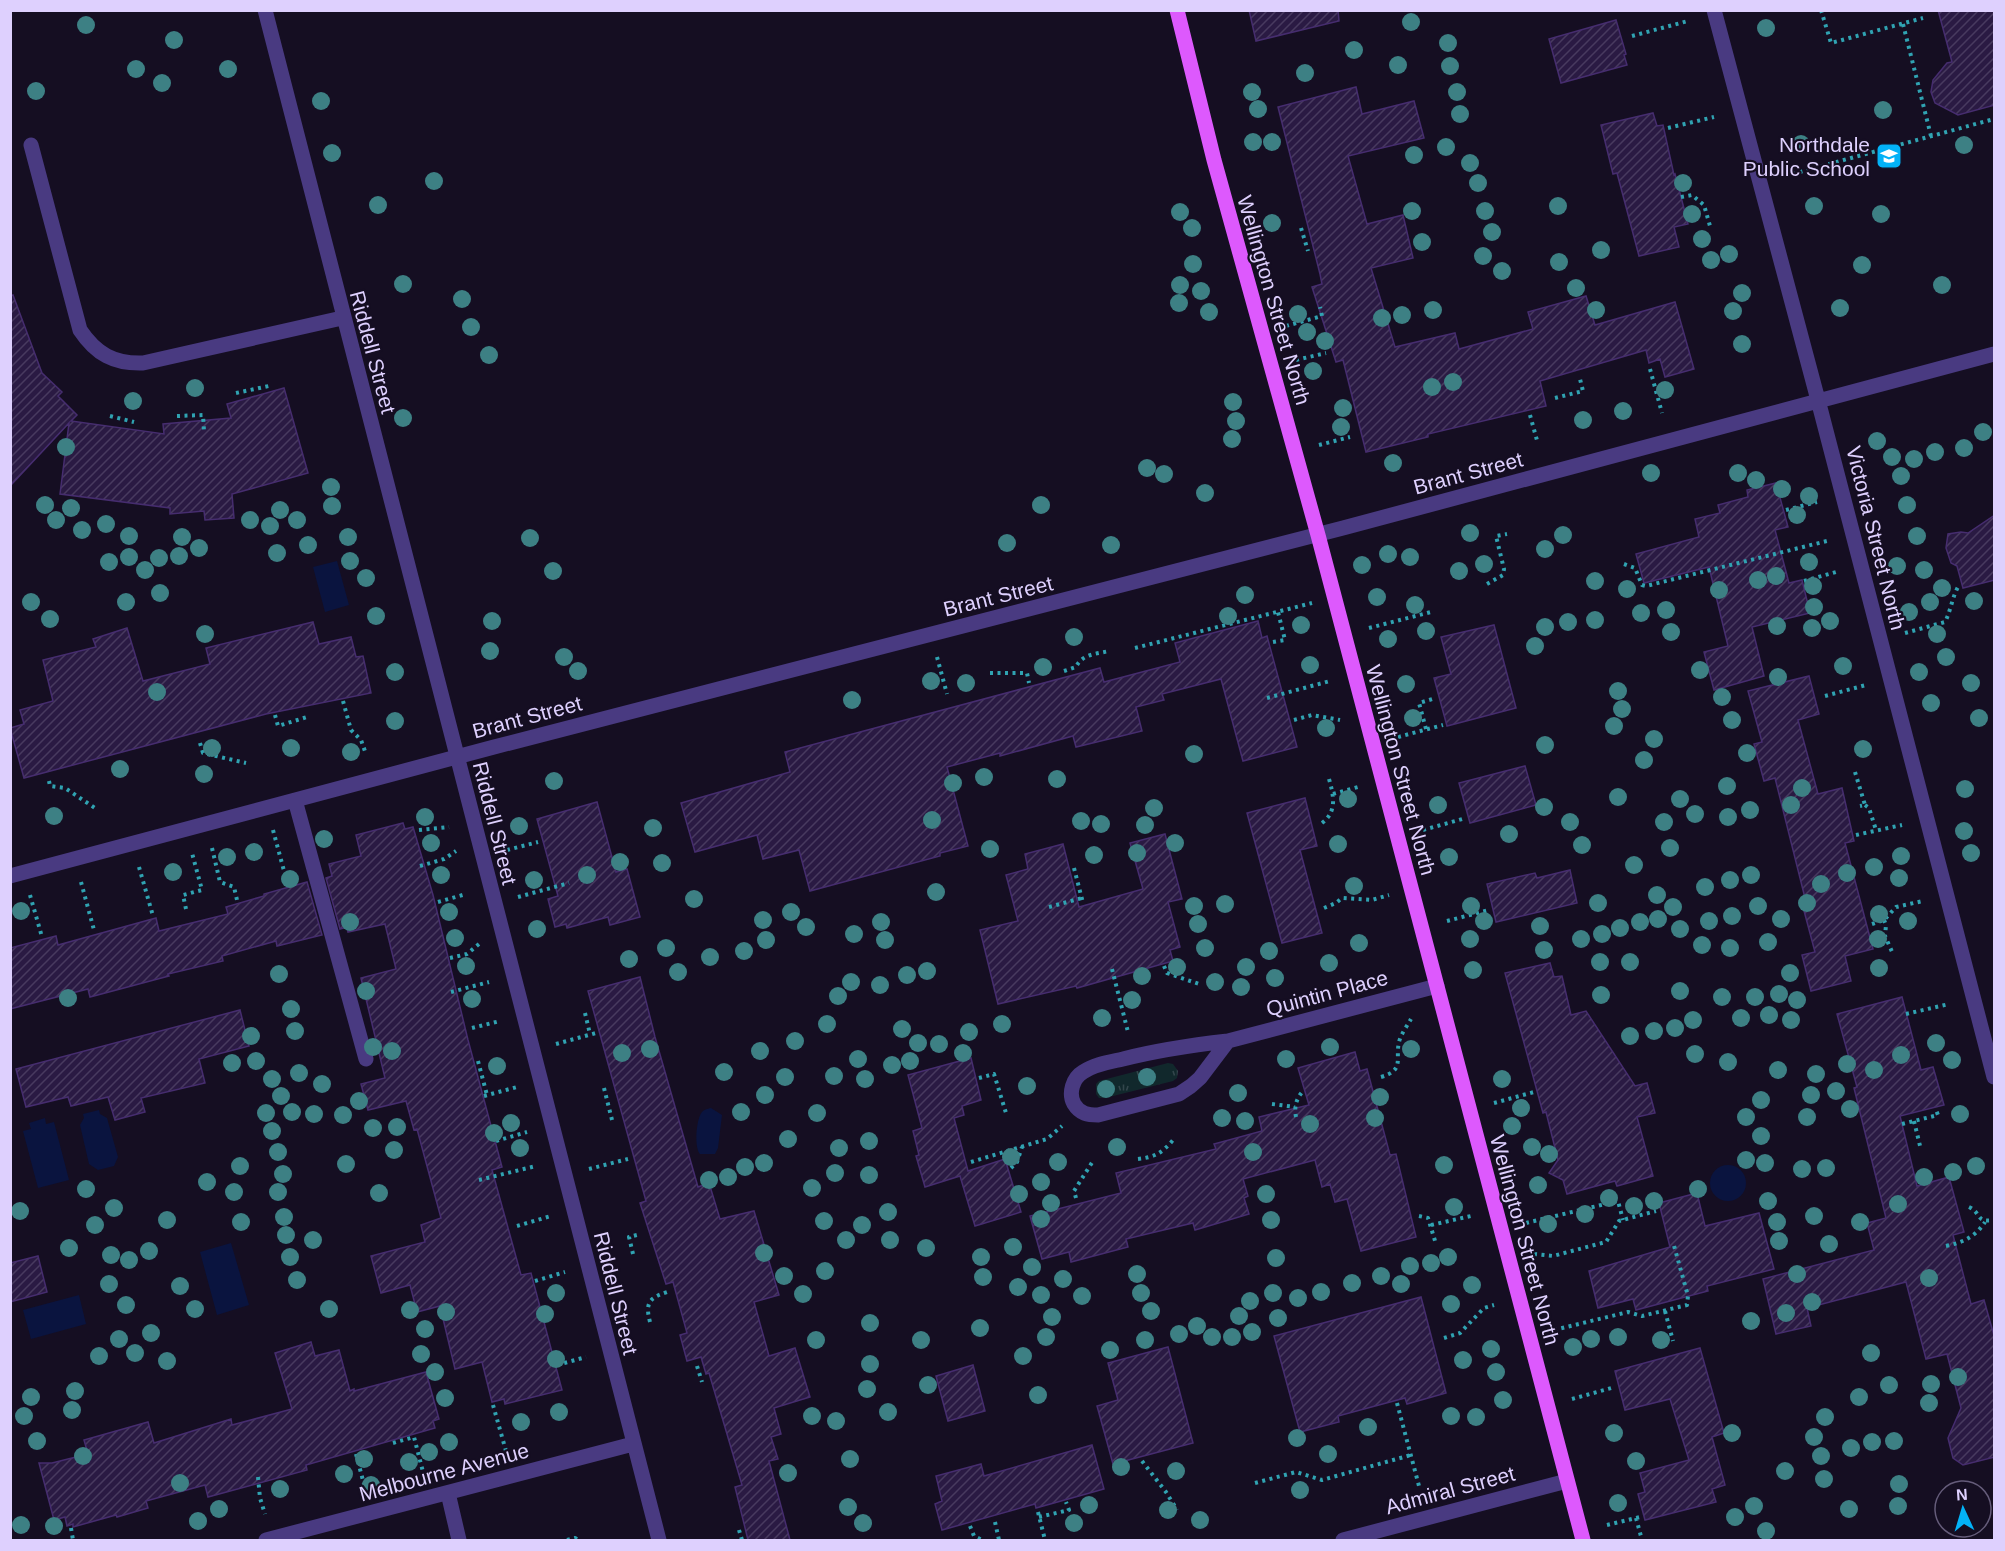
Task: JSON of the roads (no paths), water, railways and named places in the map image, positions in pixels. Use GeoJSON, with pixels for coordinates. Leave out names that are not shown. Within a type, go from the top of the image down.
{"type":"FeatureCollection","features":[{"type":"Feature","properties":{"kind":"main road","name":"Wellington Street North"},"geometry":{"type":"LineString","coordinates":[[1176,10],[1214,160],[1318,535],[1583,1540]]}},
{"type":"Feature","properties":{"kind":"street","name":"Riddell Street"},"geometry":{"type":"LineString","coordinates":[[265,10],[342,318],[659,1540]]}},
{"type":"Feature","properties":{"kind":"street","name":"Victoria Street North"},"geometry":{"type":"LineString","coordinates":[[1714,10],[1995,1077]]}},
{"type":"Feature","properties":{"kind":"street"},"geometry":{"type":"LineString","coordinates":[[31,145],[80,330],[90,346],[106,356],[125,364],[144,363],[342,318]]}},
{"type":"Feature","properties":{"kind":"street","name":"Brant Street"},"geometry":{"type":"LineString","coordinates":[[10,876],[931,634],[1318,535],[1995,354]]}},
{"type":"Feature","properties":{"kind":"street"},"geometry":{"type":"LineString","coordinates":[[295,800],[366,1059]]}},
{"type":"Feature","properties":{"kind":"street","name":"Quintin Place"},"geometry":{"type":"LineString","coordinates":[[1228,1041],[1200,1078],[1179,1094],[1098,1115],[1088,1115],[1075,1105],[1071,1090],[1075,1078],[1093,1067],[1151,1052],[1228,1041],[1437,986]]}},
{"type":"Feature","properties":{"kind":"street","name":"Melbourne Avenue"},"geometry":{"type":"LineString","coordinates":[[266,1540],[633,1444]]}},
{"type":"Feature","properties":{"kind":"street","name":"Admiral Street"},"geometry":{"type":"LineString","coordinates":[[1343,1540],[1568,1481]]}},
{"type":"Feature","properties":{"kind":"street"},"geometry":{"type":"LineString","coordinates":[[448,1493],[459,1540]]}},
{"type":"Feature","properties":{"kind":"place","name":"Northdale Public School"},"geometry":{"type":"Point","coordinates":[1889,156]}}]}
